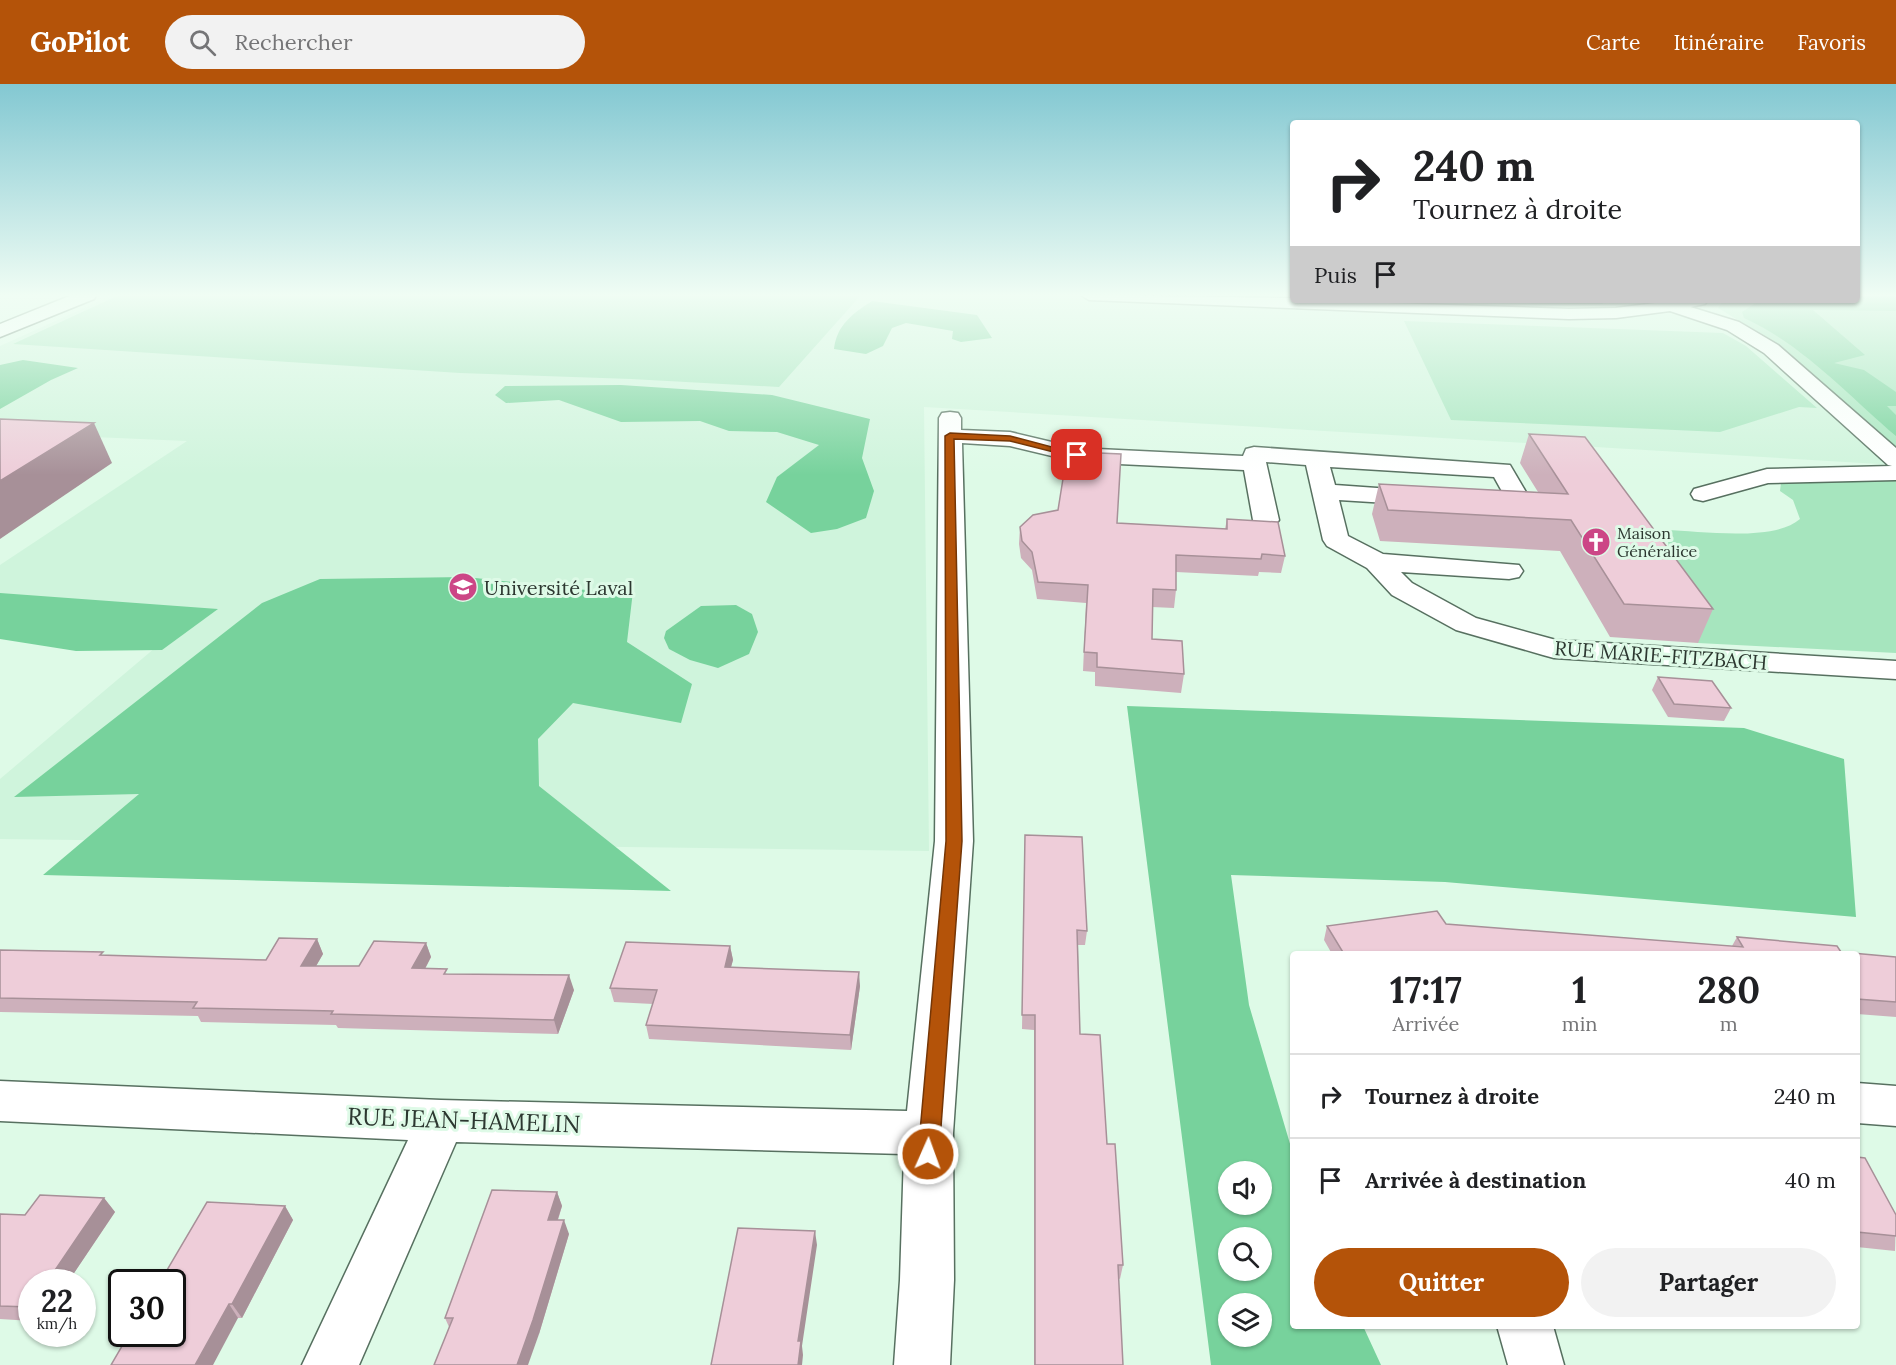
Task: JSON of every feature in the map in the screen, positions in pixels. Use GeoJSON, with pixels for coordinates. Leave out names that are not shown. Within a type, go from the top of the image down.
{"type":"FeatureCollection","features":[{"type":"Feature","properties":{"kind":"main road"},"geometry":{"type":"LineString","coordinates":[[1778,355],[1896,460]]}},
{"type":"Feature","properties":{"kind":"main road"},"geometry":{"type":"LineString","coordinates":[[922,1365],[927,1280],[929,1132],[954,841],[950,427],[1077,455],[1254,450],[1316,459],[1502,470],[1521,504],[1475,501]]}},
{"type":"Feature","properties":{"kind":"main road"},"geometry":{"type":"LineString","coordinates":[[1254,450],[1266,520]]}},
{"type":"Feature","properties":{"kind":"main road"},"geometry":{"type":"LineString","coordinates":[[1316,459],[1336,540],[1377,562],[1509,572]]}},
{"type":"Feature","properties":{"kind":"main road"},"geometry":{"type":"LineString","coordinates":[[1702,494],[1767,476],[1896,473]]}},
{"type":"Feature","properties":{"kind":"main road"},"geometry":{"type":"LineString","coordinates":[[1325,492],[1440,499]]}},
{"type":"Feature","properties":{"kind":"main road","name":"RUE MARIE-FITZBACH"},"geometry":{"type":"LineString","coordinates":[[1377,562],[1402,589],[1466,624],[1554,649],[1896,670]]}},
{"type":"Feature","properties":{"kind":"main road","name":"RUE JEAN-HAMELIN"},"geometry":{"type":"LineString","coordinates":[[0,1101],[441,1121],[929,1132]]}},
{"type":"Feature","properties":{"kind":"main road"},"geometry":{"type":"LineString","coordinates":[[1860,1103],[1896,1106]]}},
{"type":"Feature","properties":{"kind":"main road"},"geometry":{"type":"LineString","coordinates":[[330,1365],[441,1121]]}},
{"type":"Feature","properties":{"kind":"main road"},"geometry":{"type":"LineString","coordinates":[[1526,1329],[1536,1365]]}},
{"type":"Feature","properties":{"kind":"shaded area","name":"Université Laval"},"geometry":{"type":"Polygon","coordinates":[[[0,355],[1782,355],[1896,460],[1896,465],[924,407],[929,851],[0,839],[0,779],[201,609],[0,609],[0,565],[187,441],[0,433],[0,355]]]}},
{"type":"Feature","properties":{"kind":"green space"},"geometry":{"type":"Polygon","coordinates":[[[179,355],[808,355],[779,387],[460,373],[179,355]]]}},
{"type":"Feature","properties":{"kind":"green space"},"geometry":{"type":"Polygon","coordinates":[[[1420,355],[1756,355],[1817,408],[1799,407],[1720,432],[1451,420],[1420,355]]]}},
{"type":"Feature","properties":{"kind":"green space"},"geometry":{"type":"Polygon","coordinates":[[[1782,355],[1896,355],[1896,460],[1782,355]]]}},
{"type":"Feature","properties":{"kind":"green space"},"geometry":{"type":"Polygon","coordinates":[[[1803,355],[1865,355],[1834,363],[1864,370],[1896,392],[1896,406],[1887,406],[1896,415],[1896,436],[1842,388],[1803,355]]]}},
{"type":"Feature","properties":{"kind":"green space"},"geometry":{"type":"Polygon","coordinates":[[[23,360],[78,368],[51,380],[0,409],[0,365],[23,360]]]}},
{"type":"Feature","properties":{"kind":"green space"},"geometry":{"type":"Polygon","coordinates":[[[621,385],[772,395],[870,419],[862,458],[874,491],[866,518],[837,529],[811,533],[766,502],[777,477],[819,445],[777,432],[729,431],[700,421],[621,422],[559,400],[506,403],[495,395],[505,386],[621,385]]]}},
{"type":"Feature","properties":{"kind":"green space"},"geometry":{"type":"Polygon","coordinates":[[[1886,479],[1896,481],[1896,653],[1698,643],[1670,553],[1666,530],[1716,533],[1773,531],[1800,519],[1793,500],[1780,491],[1781,483],[1789,480],[1886,479]]]}},
{"type":"Feature","properties":{"kind":"green space"},"geometry":{"type":"Polygon","coordinates":[[[466,577],[605,592],[633,591],[627,642],[692,684],[681,723],[573,703],[538,739],[539,786],[671,891],[43,875],[139,794],[14,797],[262,603],[320,579],[466,577]]]}},
{"type":"Feature","properties":{"kind":"green space"},"geometry":{"type":"Polygon","coordinates":[[[0,593],[218,609],[162,650],[76,651],[0,639],[0,593]]]}},
{"type":"Feature","properties":{"kind":"green space"},"geometry":{"type":"Polygon","coordinates":[[[736,605],[752,614],[758,632],[749,654],[718,668],[690,660],[669,649],[664,638],[666,631],[701,606],[736,605]]]}},
{"type":"Feature","properties":{"kind":"green space"},"geometry":{"type":"Polygon","coordinates":[[[1127,706],[1744,728],[1844,759],[1856,917],[1445,882],[1231,875],[1249,1005],[1290,1144],[1290,1329],[1364,1329],[1381,1365],[1211,1365],[1127,706]]]}},
{"type":"Feature","properties":{"kind":"building"},"geometry":{"type":"Polygon","coordinates":[[[0,419],[94,423],[0,481],[0,419]]]}},
{"type":"Feature","properties":{"kind":"building"},"geometry":{"type":"Polygon","coordinates":[[[1529,434],[1585,437],[1713,609],[1624,604],[1571,520],[1388,510],[1379,484],[1568,494],[1529,434]]]}},
{"type":"Feature","properties":{"kind":"building"},"geometry":{"type":"Polygon","coordinates":[[[1077,452],[1121,454],[1117,523],[1227,529],[1227,519],[1278,522],[1285,556],[1262,554],[1261,559],[1176,555],[1176,590],[1153,589],[1152,639],[1182,641],[1184,674],[1097,667],[1097,653],[1084,652],[1088,585],[1038,582],[1032,552],[1022,541],[1020,527],[1033,515],[1058,510],[1066,460],[1077,460],[1077,452]]]}},
{"type":"Feature","properties":{"kind":"building"},"geometry":{"type":"Polygon","coordinates":[[[1658,677],[1712,681],[1731,708],[1674,704],[1658,677]]]}},
{"type":"Feature","properties":{"kind":"building"},"geometry":{"type":"Polygon","coordinates":[[[1025,835],[1082,837],[1087,931],[1077,930],[1080,1034],[1100,1035],[1107,1144],[1115,1144],[1123,1265],[1118,1265],[1123,1365],[1035,1365],[1035,1015],[1022,1015],[1025,835]]]}},
{"type":"Feature","properties":{"kind":"building"},"geometry":{"type":"Polygon","coordinates":[[[1437,911],[1446,924],[1743,947],[1737,937],[1837,946],[1840,951],[1342,951],[1327,926],[1437,911]]]}},
{"type":"Feature","properties":{"kind":"building"},"geometry":{"type":"Polygon","coordinates":[[[279,938],[317,939],[301,966],[359,966],[374,941],[426,943],[412,968],[447,969],[444,974],[569,975],[554,1020],[193,1008],[197,1002],[0,998],[0,950],[103,952],[100,955],[266,960],[279,938]]]}},
{"type":"Feature","properties":{"kind":"building"},"geometry":{"type":"Polygon","coordinates":[[[626,942],[730,946],[725,967],[859,972],[850,1035],[646,1025],[657,990],[610,988],[626,942]]]}},
{"type":"Feature","properties":{"kind":"building"},"geometry":{"type":"Polygon","coordinates":[[[1860,954],[1896,957],[1896,1002],[1860,999],[1860,954]]]}},
{"type":"Feature","properties":{"kind":"building"},"geometry":{"type":"Polygon","coordinates":[[[1860,1157],[1865,1158],[1896,1215],[1896,1236],[1860,1232],[1860,1157]]]}},
{"type":"Feature","properties":{"kind":"building"},"geometry":{"type":"Polygon","coordinates":[[[492,1190],[557,1192],[548,1220],[564,1220],[533,1320],[517,1365],[434,1365],[453,1318],[445,1318],[492,1190]]]}},
{"type":"Feature","properties":{"kind":"building"},"geometry":{"type":"Polygon","coordinates":[[[40,1195],[104,1198],[56,1269],[18,1269],[18,1307],[0,1306],[0,1214],[25,1215],[40,1195]]]}},
{"type":"Feature","properties":{"kind":"building"},"geometry":{"type":"Polygon","coordinates":[[[207,1202],[285,1206],[232,1304],[229,1304],[195,1365],[111,1365],[121,1347],[186,1347],[186,1269],[168,1269],[207,1202]]]}},
{"type":"Feature","properties":{"kind":"building"},"geometry":{"type":"Polygon","coordinates":[[[738,1228],[815,1231],[798,1341],[801,1341],[798,1365],[711,1365],[738,1228]]]}},
{"type":"Feature","properties":{"kind":"place","name":"Maison Généralice"},"geometry":{"type":"Point","coordinates":[1596,542]}},
{"type":"Feature","properties":{"kind":"place","name":"Université Laval"},"geometry":{"type":"Point","coordinates":[463,587]}},
{"type":"Feature","properties":{"kind":"route"},"geometry":{"type":"LineString","coordinates":[[928,1154],[954,841],[950,436],[1010,439],[1077,455]]}}]}
